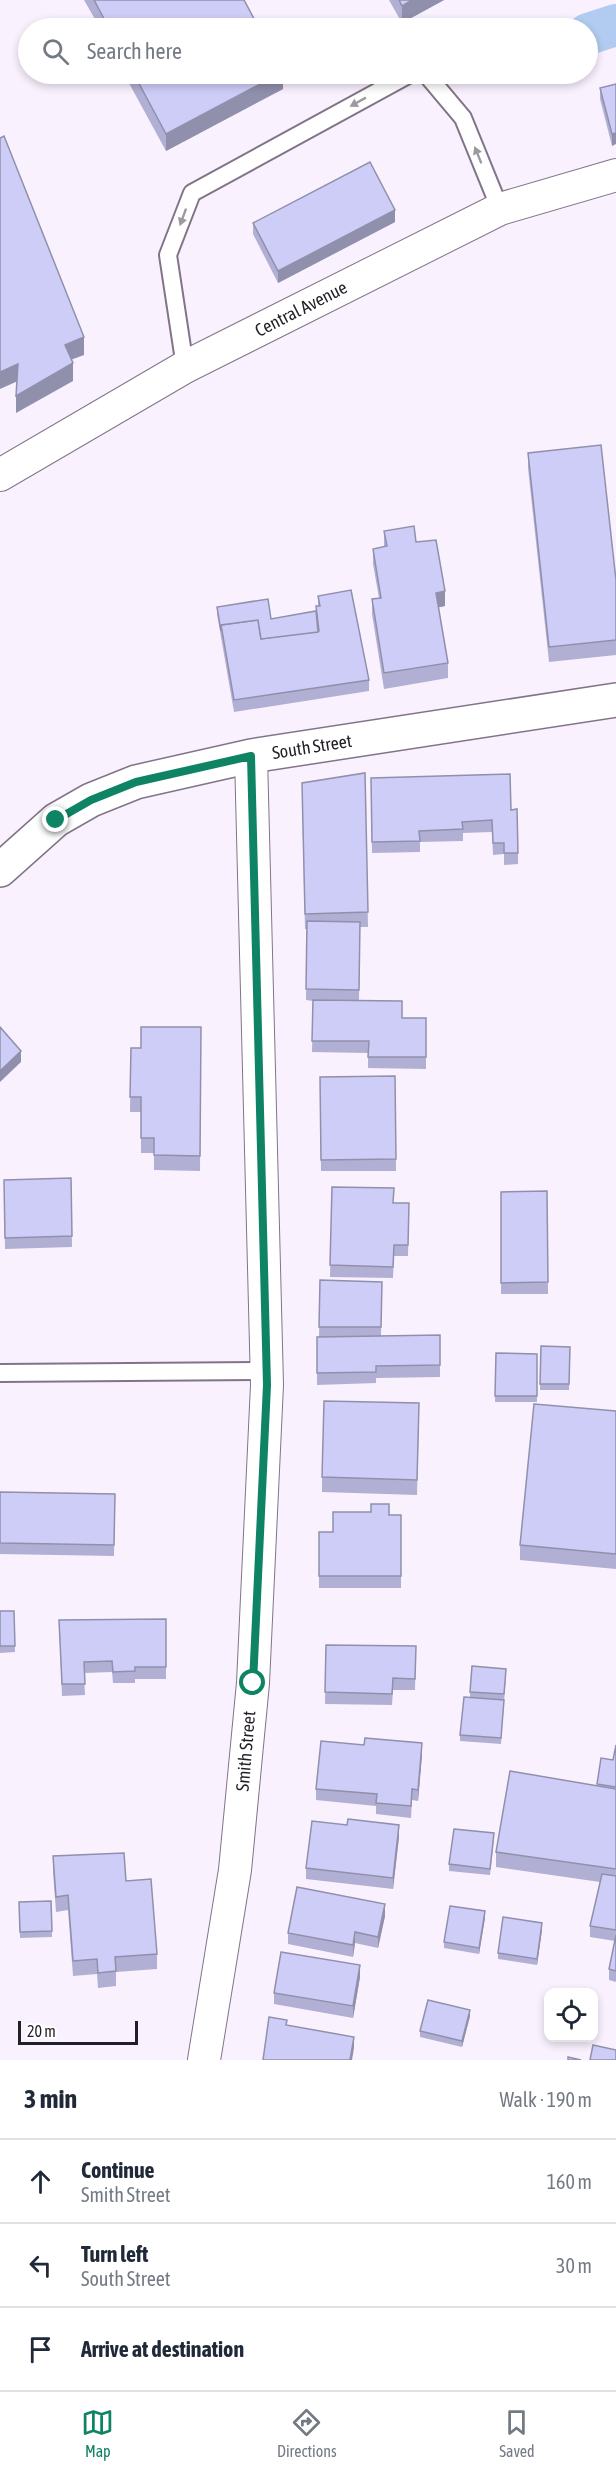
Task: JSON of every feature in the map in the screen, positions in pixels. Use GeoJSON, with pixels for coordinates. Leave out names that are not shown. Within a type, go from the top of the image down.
{"type":"FeatureCollection","features":[{"type":"Feature","properties":{"kind":"street","name":"Central Avenue"},"geometry":{"type":"LineString","coordinates":[[0,475],[185,367],[500,209],[616,175]]}},
{"type":"Feature","properties":{"kind":"street","name":"South Street"},"geometry":{"type":"LineString","coordinates":[[0,870],[56,820],[91,800],[136,782],[251,756],[616,700]]}},
{"type":"Feature","properties":{"kind":"street","name":"Smith Street"},"geometry":{"type":"LineString","coordinates":[[204,2060],[235,1870],[253,1683],[266,1371],[251,756]]}},
{"type":"Feature","properties":{"kind":"lane"},"geometry":{"type":"LineString","coordinates":[[185,367],[168,255],[192,193],[392,84]]}},
{"type":"Feature","properties":{"kind":"lane"},"geometry":{"type":"LineString","coordinates":[[434,84],[463,118],[500,209]]}},
{"type":"Feature","properties":{"kind":"lane"},"geometry":{"type":"LineString","coordinates":[[0,1373],[266,1371]]}},
{"type":"Feature","properties":{"kind":"building"},"geometry":{"type":"Polygon","coordinates":[[[94,0],[244,0],[254,18],[104,18],[94,0]]]}},
{"type":"Feature","properties":{"kind":"building"},"geometry":{"type":"Polygon","coordinates":[[[399,0],[412,0],[402,6],[399,0]]]}},
{"type":"Feature","properties":{"kind":"building"},"geometry":{"type":"Polygon","coordinates":[[[139,84],[260,84],[166,134],[139,84]]]}},
{"type":"Feature","properties":{"kind":"building"},"geometry":{"type":"Polygon","coordinates":[[[616,84],[616,133],[612,134],[600,88],[616,84]]]}},
{"type":"Feature","properties":{"kind":"building"},"geometry":{"type":"Polygon","coordinates":[[[4,136],[84,337],[65,345],[73,363],[16,396],[18,364],[0,372],[0,138],[4,136]]]}},
{"type":"Feature","properties":{"kind":"building"},"geometry":{"type":"Polygon","coordinates":[[[370,162],[395,210],[278,271],[253,223],[370,162]]]}},
{"type":"Feature","properties":{"kind":"building"},"geometry":{"type":"Polygon","coordinates":[[[601,445],[616,580],[616,640],[549,647],[528,453],[601,445]]]}},
{"type":"Feature","properties":{"kind":"building"},"geometry":{"type":"Polygon","coordinates":[[[414,526],[416,542],[436,540],[445,591],[436,593],[448,663],[384,673],[372,599],[381,598],[373,549],[387,546],[384,531],[414,526]]]}},
{"type":"Feature","properties":{"kind":"building"},"geometry":{"type":"Polygon","coordinates":[[[351,590],[369,680],[234,700],[221,625],[258,620],[261,639],[319,631],[316,606],[320,606],[318,596],[351,590]]]}},
{"type":"Feature","properties":{"kind":"building"},"geometry":{"type":"Polygon","coordinates":[[[268,599],[271,619],[316,611],[318,632],[261,639],[258,620],[221,625],[221,631],[217,607],[268,599]]]}},
{"type":"Feature","properties":{"kind":"building"},"geometry":{"type":"Polygon","coordinates":[[[365,773],[368,912],[305,914],[302,783],[365,773]]]}},
{"type":"Feature","properties":{"kind":"building"},"geometry":{"type":"Polygon","coordinates":[[[510,774],[511,810],[517,809],[518,853],[504,853],[504,843],[493,843],[492,820],[462,822],[463,829],[419,831],[420,841],[372,842],[371,778],[510,774]]]}},
{"type":"Feature","properties":{"kind":"building"},"geometry":{"type":"Polygon","coordinates":[[[307,921],[360,922],[359,990],[306,989],[307,921]]]}},
{"type":"Feature","properties":{"kind":"building"},"geometry":{"type":"Polygon","coordinates":[[[313,1000],[402,1001],[402,1018],[426,1018],[426,1057],[368,1057],[369,1041],[312,1041],[313,1000]]]}},
{"type":"Feature","properties":{"kind":"building"},"geometry":{"type":"Polygon","coordinates":[[[0,1027],[21,1051],[0,1071],[0,1027]]]}},
{"type":"Feature","properties":{"kind":"building"},"geometry":{"type":"Polygon","coordinates":[[[141,1027],[201,1027],[200,1156],[154,1155],[154,1138],[141,1138],[141,1097],[130,1097],[131,1048],[141,1048],[141,1027]]]}},
{"type":"Feature","properties":{"kind":"building"},"geometry":{"type":"Polygon","coordinates":[[[395,1076],[396,1159],[321,1160],[320,1077],[395,1076]]]}},
{"type":"Feature","properties":{"kind":"building"},"geometry":{"type":"Polygon","coordinates":[[[71,1178],[72,1236],[5,1238],[4,1180],[71,1178]]]}},
{"type":"Feature","properties":{"kind":"building"},"geometry":{"type":"Polygon","coordinates":[[[332,1187],[394,1188],[393,1203],[409,1203],[408,1245],[394,1245],[393,1267],[330,1265],[332,1187]]]}},
{"type":"Feature","properties":{"kind":"building"},"geometry":{"type":"Polygon","coordinates":[[[547,1191],[548,1282],[501,1283],[501,1192],[547,1191]]]}},
{"type":"Feature","properties":{"kind":"building"},"geometry":{"type":"Polygon","coordinates":[[[320,1280],[382,1282],[381,1327],[319,1327],[320,1280]]]}},
{"type":"Feature","properties":{"kind":"building"},"geometry":{"type":"Polygon","coordinates":[[[440,1335],[440,1365],[376,1366],[376,1372],[317,1373],[317,1337],[440,1335]]]}},
{"type":"Feature","properties":{"kind":"building"},"geometry":{"type":"Polygon","coordinates":[[[541,1346],[570,1347],[569,1384],[540,1384],[541,1346]]]}},
{"type":"Feature","properties":{"kind":"building"},"geometry":{"type":"Polygon","coordinates":[[[496,1353],[537,1354],[537,1396],[495,1396],[496,1353]]]}},
{"type":"Feature","properties":{"kind":"building"},"geometry":{"type":"Polygon","coordinates":[[[324,1401],[419,1403],[417,1480],[322,1477],[324,1401]]]}},
{"type":"Feature","properties":{"kind":"building"},"geometry":{"type":"Polygon","coordinates":[[[534,1404],[616,1411],[616,1554],[520,1545],[534,1404]]]}},
{"type":"Feature","properties":{"kind":"building"},"geometry":{"type":"Polygon","coordinates":[[[0,1492],[115,1494],[114,1545],[0,1543],[0,1492]]]}},
{"type":"Feature","properties":{"kind":"building"},"geometry":{"type":"Polygon","coordinates":[[[371,1504],[389,1504],[389,1515],[401,1515],[401,1576],[319,1576],[319,1532],[333,1532],[333,1512],[371,1512],[371,1504]]]}},
{"type":"Feature","properties":{"kind":"building"},"geometry":{"type":"Polygon","coordinates":[[[0,1611],[14,1611],[15,1646],[0,1646],[0,1611]]]}},
{"type":"Feature","properties":{"kind":"building"},"geometry":{"type":"Polygon","coordinates":[[[166,1619],[166,1667],[135,1667],[135,1671],[113,1672],[112,1661],[84,1662],[85,1684],[62,1684],[59,1620],[166,1619]]]}},
{"type":"Feature","properties":{"kind":"building"},"geometry":{"type":"Polygon","coordinates":[[[326,1645],[416,1646],[415,1679],[393,1678],[392,1694],[325,1692],[326,1645]]]}},
{"type":"Feature","properties":{"kind":"building"},"geometry":{"type":"Polygon","coordinates":[[[472,1666],[506,1669],[504,1694],[470,1692],[472,1666]]]}},
{"type":"Feature","properties":{"kind":"building"},"geometry":{"type":"Polygon","coordinates":[[[464,1697],[504,1700],[501,1738],[460,1735],[464,1697]]]}},
{"type":"Feature","properties":{"kind":"building"},"geometry":{"type":"Polygon","coordinates":[[[365,1738],[422,1743],[418,1790],[412,1789],[411,1806],[376,1803],[377,1794],[316,1789],[321,1741],[364,1745],[365,1738]]]}},
{"type":"Feature","properties":{"kind":"building"},"geometry":{"type":"Polygon","coordinates":[[[616,1745],[616,1787],[597,1784],[601,1758],[613,1760],[616,1745]]]}},
{"type":"Feature","properties":{"kind":"building"},"geometry":{"type":"Polygon","coordinates":[[[510,1771],[616,1789],[616,1869],[496,1852],[510,1771]]]}},
{"type":"Feature","properties":{"kind":"building"},"geometry":{"type":"Polygon","coordinates":[[[348,1819],[399,1825],[393,1878],[306,1868],[312,1821],[347,1825],[348,1819]]]}},
{"type":"Feature","properties":{"kind":"building"},"geometry":{"type":"Polygon","coordinates":[[[454,1829],[494,1833],[490,1869],[449,1864],[454,1829]]]}},
{"type":"Feature","properties":{"kind":"building"},"geometry":{"type":"Polygon","coordinates":[[[124,1853],[126,1881],[151,1879],[157,1954],[115,1957],[116,1971],[98,1973],[97,1959],[73,1961],[68,1895],[56,1897],[53,1856],[124,1853]]]}},
{"type":"Feature","properties":{"kind":"building"},"geometry":{"type":"Polygon","coordinates":[[[602,1874],[616,1876],[616,1930],[590,1926],[602,1874]]]}},
{"type":"Feature","properties":{"kind":"building"},"geometry":{"type":"Polygon","coordinates":[[[297,1887],[385,1904],[378,1937],[355,1932],[353,1945],[288,1933],[297,1887]]]}},
{"type":"Feature","properties":{"kind":"building"},"geometry":{"type":"Polygon","coordinates":[[[51,1901],[52,1931],[20,1932],[19,1902],[51,1901]]]}},
{"type":"Feature","properties":{"kind":"building"},"geometry":{"type":"Polygon","coordinates":[[[450,1906],[485,1911],[479,1948],[444,1942],[450,1906]]]}},
{"type":"Feature","properties":{"kind":"building"},"geometry":{"type":"Polygon","coordinates":[[[503,1917],[542,1923],[537,1959],[498,1953],[503,1917]]]}},
{"type":"Feature","properties":{"kind":"building"},"geometry":{"type":"Polygon","coordinates":[[[616,1935],[616,1971],[609,1969],[616,1935]]]}},
{"type":"Feature","properties":{"kind":"building"},"geometry":{"type":"Polygon","coordinates":[[[281,1952],[360,1965],[353,2006],[274,1993],[281,1952]]]}},
{"type":"Feature","properties":{"kind":"building"},"geometry":{"type":"Polygon","coordinates":[[[428,2000],[470,2010],[462,2041],[420,2031],[428,2000]]]}},
{"type":"Feature","properties":{"kind":"building"},"geometry":{"type":"Polygon","coordinates":[[[269,2017],[287,2020],[286,2025],[354,2037],[350,2060],[263,2060],[269,2017]]]}},
{"type":"Feature","properties":{"kind":"building"},"geometry":{"type":"Polygon","coordinates":[[[593,2045],[616,2050],[616,2060],[590,2060],[593,2045]]]}},
{"type":"Feature","properties":{"kind":"waterway"},"geometry":{"type":"LineString","coordinates":[[598,31],[616,25]]}},
{"type":"Feature","properties":{"kind":"route"},"geometry":{"type":"LineString","coordinates":[[56,820],[91,800],[136,782],[251,756],[267,1385],[253,1683]]}}]}
